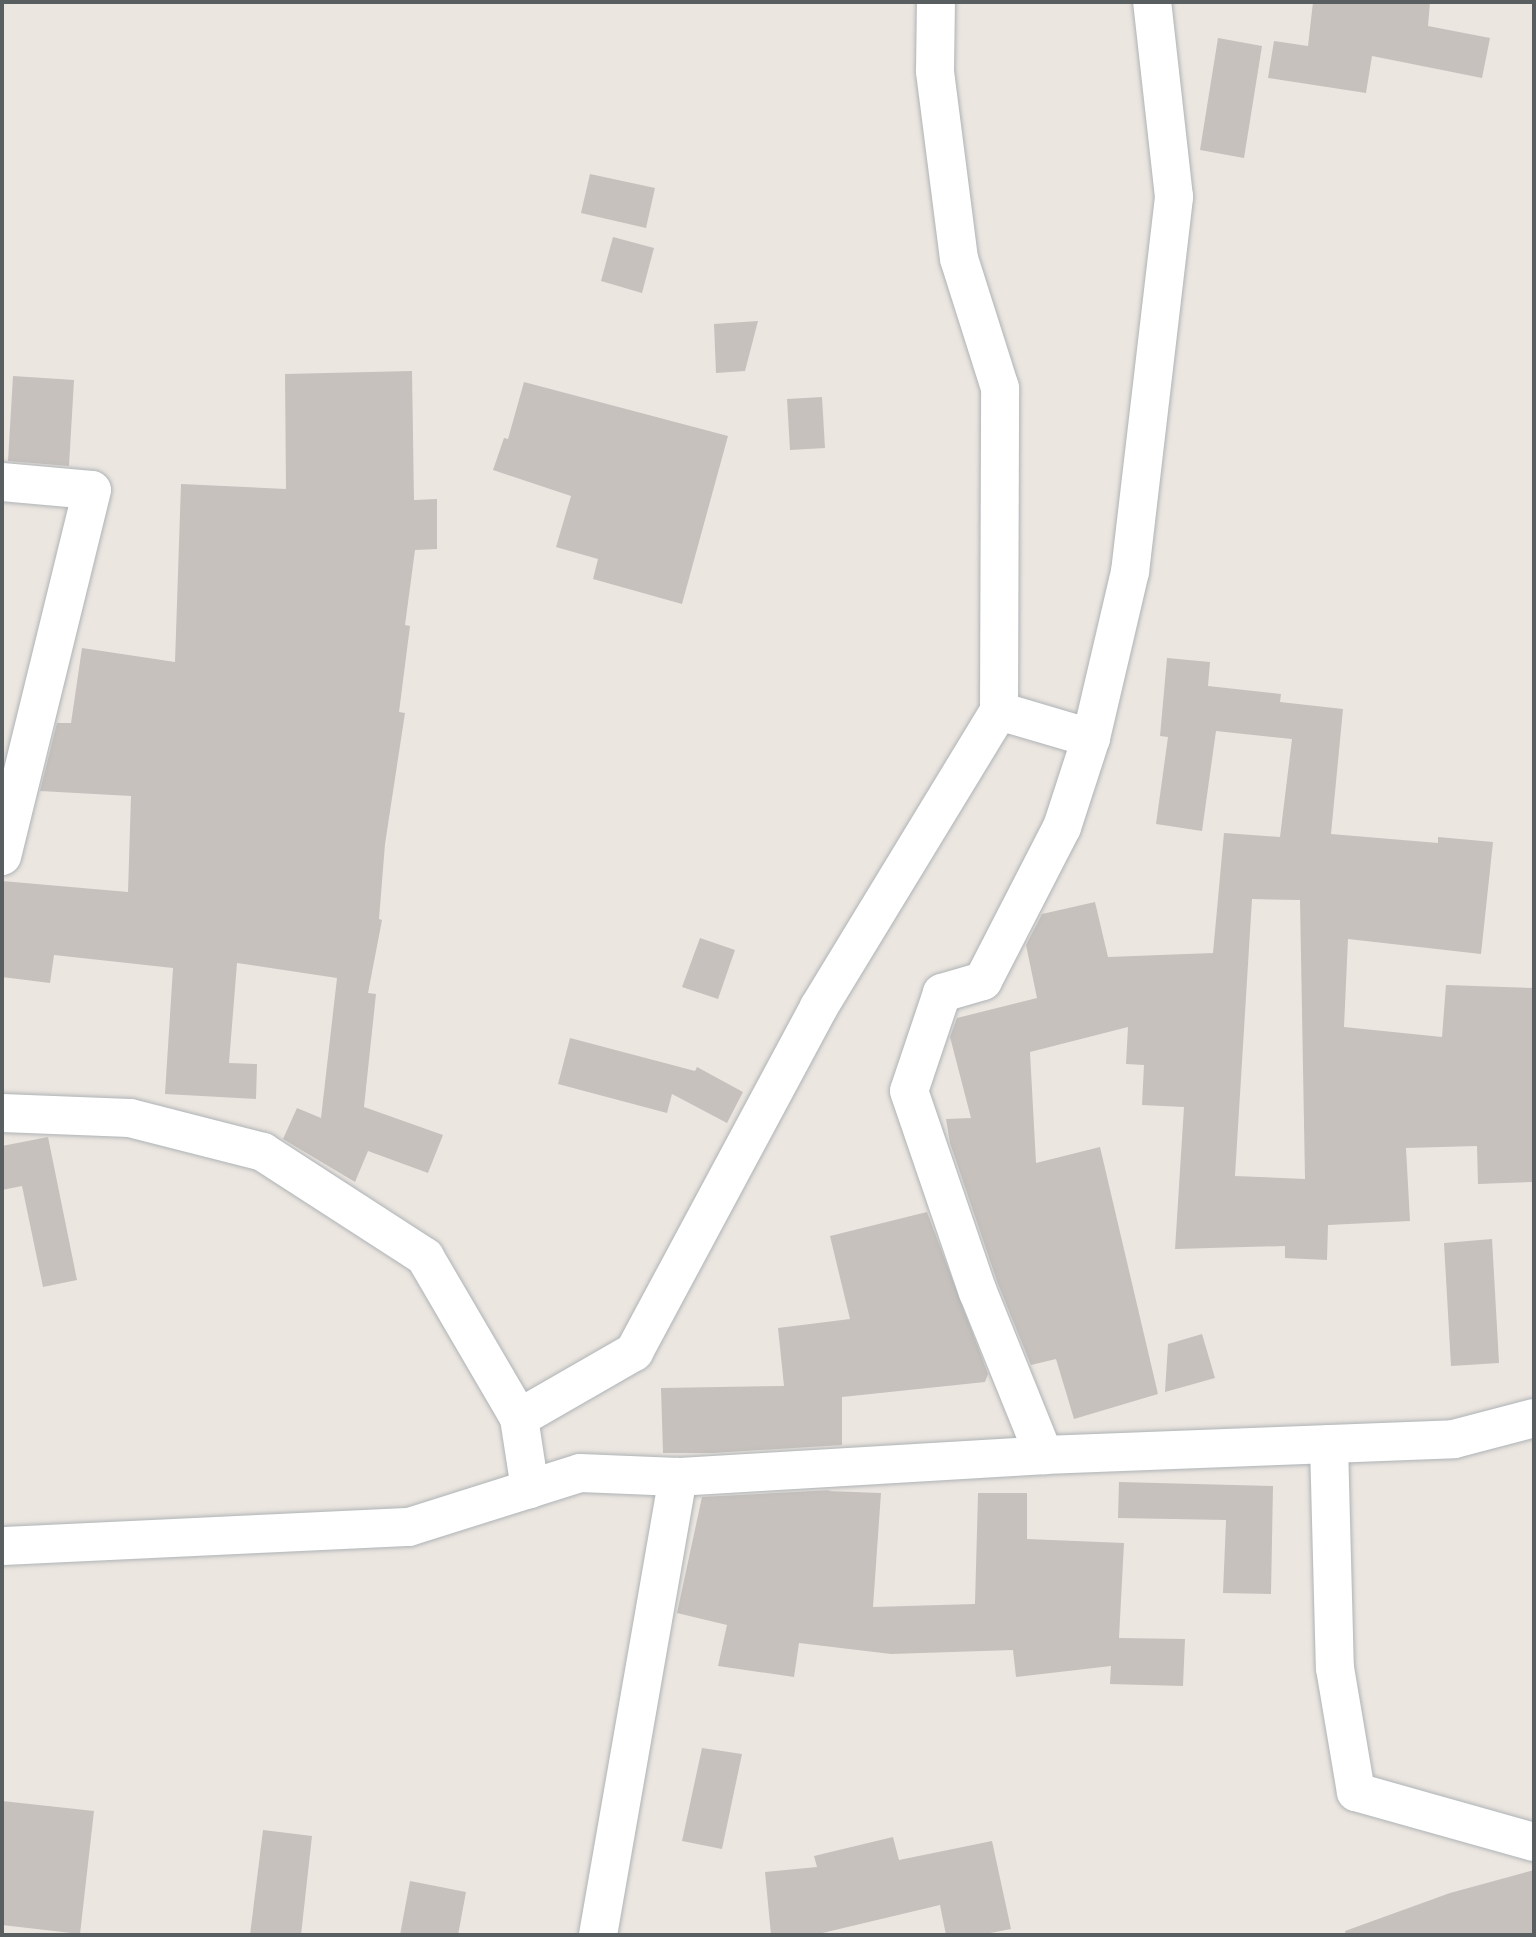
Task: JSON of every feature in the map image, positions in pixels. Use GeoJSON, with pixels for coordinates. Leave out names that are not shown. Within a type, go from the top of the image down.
{"type":"FeatureCollection","features":[{"type":"Feature","properties":{"kind":"street"},"geometry":{"type":"LineString","coordinates":[[519,1418],[634,1352],[819,1007],[999,711],[1000,388],[959,259],[934,72],[936,2]]}},
{"type":"Feature","properties":{"kind":"street"},"geometry":{"type":"LineString","coordinates":[[1044,1455],[978,1292],[909,1091],[943,993],[983,981],[1062,827],[1091,738],[1130,572],[1174,197],[1152,2]]}},
{"type":"Feature","properties":{"kind":"street"},"geometry":{"type":"LineString","coordinates":[[2,482],[92,490],[2,856]]}},
{"type":"Feature","properties":{"kind":"street"},"geometry":{"type":"LineString","coordinates":[[999,711],[1091,738]]}},
{"type":"Feature","properties":{"kind":"street"},"geometry":{"type":"LineString","coordinates":[[2,1113],[130,1118],[263,1152],[425,1257],[519,1418],[530,1489]]}},
{"type":"Feature","properties":{"kind":"street"},"geometry":{"type":"LineString","coordinates":[[2,1546],[409,1527],[580,1473],[678,1476],[1044,1455],[1454,1439],[1534,1418]]}},
{"type":"Feature","properties":{"kind":"street"},"geometry":{"type":"LineString","coordinates":[[1329,1444],[1335,1668],[1356,1792],[1534,1842]]}},
{"type":"Feature","properties":{"kind":"street"},"geometry":{"type":"LineString","coordinates":[[598,1935],[678,1476]]}},
{"type":"Feature","properties":{"kind":"building"},"geometry":{"type":"Polygon","coordinates":[[[1313,2],[1430,2],[1428,26],[1490,38],[1482,78],[1372,56],[1366,93],[1268,78],[1274,41],[1308,46],[1313,2]]]}},
{"type":"Feature","properties":{"kind":"building"},"geometry":{"type":"Polygon","coordinates":[[[1218,38],[1262,46],[1244,158],[1200,150],[1218,38]]]}},
{"type":"Feature","properties":{"kind":"building"},"geometry":{"type":"Polygon","coordinates":[[[590,174],[655,188],[646,228],[581,213],[590,174]]]}},
{"type":"Feature","properties":{"kind":"building"},"geometry":{"type":"Polygon","coordinates":[[[613,237],[654,248],[642,293],[601,281],[613,237]]]}},
{"type":"Feature","properties":{"kind":"building"},"geometry":{"type":"Polygon","coordinates":[[[758,321],[745,371],[716,373],[714,324],[758,321]]]}},
{"type":"Feature","properties":{"kind":"building"},"geometry":{"type":"Polygon","coordinates":[[[412,371],[414,500],[437,499],[437,549],[415,550],[405,625],[410,626],[399,712],[405,713],[385,844],[379,919],[382,920],[368,993],[376,994],[364,1107],[443,1135],[428,1173],[368,1151],[355,1182],[283,1139],[297,1108],[321,1118],[337,978],[237,963],[229,1063],[257,1064],[256,1099],[165,1094],[173,968],[54,955],[50,983],[2,977],[2,881],[128,892],[131,796],[40,791],[57,723],[71,723],[82,648],[175,662],[181,484],[286,489],[285,374],[412,371]]]}},
{"type":"Feature","properties":{"kind":"building"},"geometry":{"type":"Polygon","coordinates":[[[13,376],[74,380],[69,466],[8,461],[13,376]]]}},
{"type":"Feature","properties":{"kind":"building"},"geometry":{"type":"Polygon","coordinates":[[[524,382],[728,436],[682,604],[593,579],[598,559],[556,547],[571,496],[493,470],[504,438],[508,439],[524,382]]]}},
{"type":"Feature","properties":{"kind":"building"},"geometry":{"type":"Polygon","coordinates":[[[822,397],[825,448],[790,450],[787,399],[822,397]]]}},
{"type":"Feature","properties":{"kind":"building"},"geometry":{"type":"Polygon","coordinates":[[[1167,658],[1210,662],[1208,686],[1281,694],[1280,702],[1343,709],[1331,834],[1438,843],[1438,837],[1493,842],[1481,954],[1348,939],[1344,1027],[1442,1037],[1446,985],[1534,988],[1534,1182],[1478,1184],[1477,1146],[1406,1148],[1410,1221],[1328,1225],[1327,1260],[1285,1258],[1285,1246],[1175,1249],[1184,1107],[1142,1105],[1144,1065],[1126,1064],[1128,1027],[1030,1052],[1036,1163],[1100,1147],[1158,1394],[1074,1419],[1056,1359],[1031,1365],[998,1284],[950,1143],[946,1119],[971,1118],[950,1037],[957,1018],[1037,998],[1026,945],[1042,914],[1095,902],[1108,957],[1213,953],[1224,833],[1280,837],[1292,739],[1216,731],[1202,831],[1156,824],[1168,737],[1160,736],[1167,658]],[[1252,899],[1235,1176],[1305,1179],[1300,900],[1252,899]]]}},
{"type":"Feature","properties":{"kind":"building"},"geometry":{"type":"Polygon","coordinates":[[[700,938],[735,950],[718,999],[682,987],[700,938]]]}},
{"type":"Feature","properties":{"kind":"building"},"geometry":{"type":"Polygon","coordinates":[[[570,1038],[695,1071],[697,1067],[743,1092],[727,1123],[672,1094],[667,1113],[558,1084],[570,1038]]]}},
{"type":"Feature","properties":{"kind":"building"},"geometry":{"type":"Polygon","coordinates":[[[48,1137],[77,1280],[43,1287],[22,1186],[2,1190],[2,1146],[48,1137]]]}},
{"type":"Feature","properties":{"kind":"building"},"geometry":{"type":"Polygon","coordinates":[[[927,1212],[988,1374],[985,1382],[842,1397],[842,1445],[713,1453],[663,1453],[661,1388],[784,1386],[778,1328],[850,1319],[830,1236],[927,1212]]]}},
{"type":"Feature","properties":{"kind":"building"},"geometry":{"type":"Polygon","coordinates":[[[1492,1239],[1499,1363],[1451,1366],[1444,1243],[1492,1239]]]}},
{"type":"Feature","properties":{"kind":"building"},"geometry":{"type":"Polygon","coordinates":[[[1202,1334],[1215,1378],[1165,1392],[1168,1344],[1202,1334]]]}},
{"type":"Feature","properties":{"kind":"building"},"geometry":{"type":"Polygon","coordinates":[[[1119,1482],[1273,1486],[1271,1594],[1223,1593],[1226,1520],[1118,1518],[1119,1482]]]}},
{"type":"Feature","properties":{"kind":"building"},"geometry":{"type":"Polygon","coordinates":[[[832,1490],[827,1491],[881,1493],[873,1607],[975,1604],[978,1493],[1027,1493],[1027,1539],[1124,1543],[1119,1638],[1185,1639],[1183,1686],[1110,1684],[1111,1666],[1016,1677],[1013,1650],[891,1654],[799,1643],[794,1677],[718,1666],[727,1625],[677,1613],[702,1497],[832,1490]]]}},
{"type":"Feature","properties":{"kind":"building"},"geometry":{"type":"Polygon","coordinates":[[[702,1748],[742,1754],[722,1849],[682,1841],[702,1748]]]}},
{"type":"Feature","properties":{"kind":"building"},"geometry":{"type":"Polygon","coordinates":[[[2,1801],[94,1811],[80,1934],[2,1925],[2,1801]]]}},
{"type":"Feature","properties":{"kind":"building"},"geometry":{"type":"Polygon","coordinates":[[[263,1830],[312,1836],[301,1935],[250,1935],[263,1830]]]}},
{"type":"Feature","properties":{"kind":"building"},"geometry":{"type":"Polygon","coordinates":[[[893,1837],[899,1860],[992,1841],[1011,1929],[980,1935],[946,1935],[940,1905],[814,1935],[771,1935],[765,1872],[817,1867],[814,1856],[893,1837]]]}},
{"type":"Feature","properties":{"kind":"building"},"geometry":{"type":"Polygon","coordinates":[[[1534,1870],[1534,1935],[1346,1935],[1345,1931],[1450,1893],[1534,1870]]]}},
{"type":"Feature","properties":{"kind":"building"},"geometry":{"type":"Polygon","coordinates":[[[410,1881],[466,1892],[458,1935],[400,1935],[410,1881]]]}}]}
